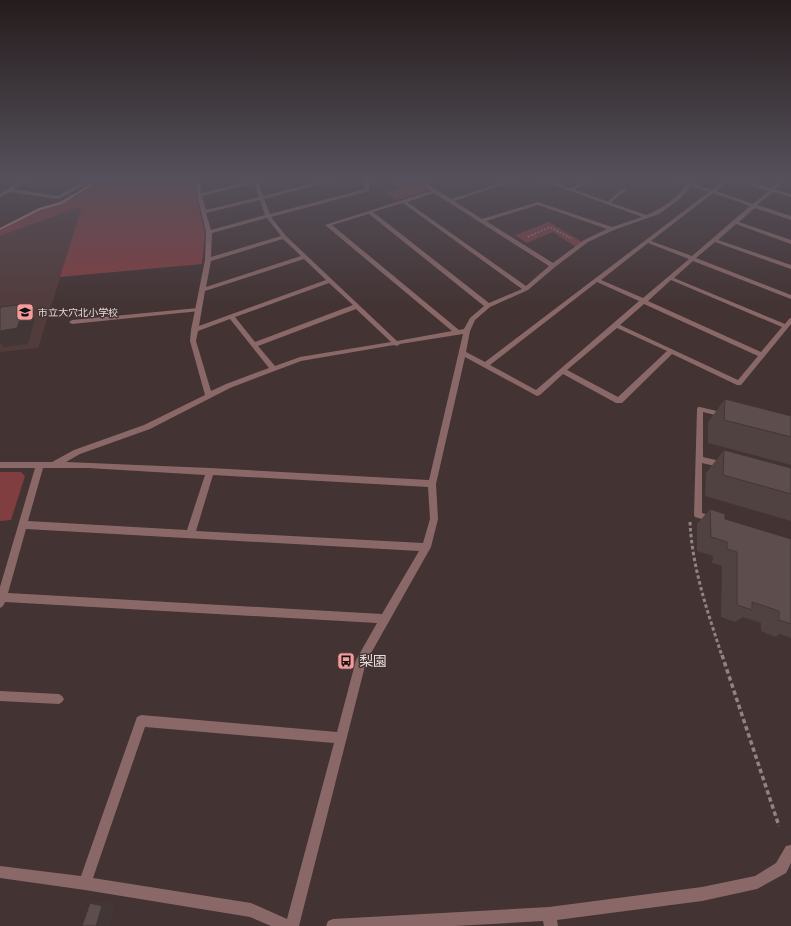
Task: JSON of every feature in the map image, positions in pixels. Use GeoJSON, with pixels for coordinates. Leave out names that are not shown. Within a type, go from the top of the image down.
{"type":"FeatureCollection","features":[{"type":"Feature","properties":{"kind":"street"},"geometry":{"type":"LineString","coordinates":[[206,221],[209,232],[208,260],[193,341],[209,396]]}},
{"type":"Feature","properties":{"kind":"street"},"geometry":{"type":"LineString","coordinates":[[209,232],[249,221]]}},
{"type":"Feature","properties":{"kind":"street"},"geometry":{"type":"LineString","coordinates":[[272,221],[284,236],[305,257],[396,344]]}},
{"type":"Feature","properties":{"kind":"street"},"geometry":{"type":"LineString","coordinates":[[340,221],[328,225],[462,332]]}},
{"type":"Feature","properties":{"kind":"street"},"geometry":{"type":"LineString","coordinates":[[382,221],[488,306]]}},
{"type":"Feature","properties":{"kind":"street"},"geometry":{"type":"LineString","coordinates":[[430,221],[526,289]]}},
{"type":"Feature","properties":{"kind":"street"},"geometry":{"type":"LineString","coordinates":[[483,221],[553,266]]}},
{"type":"Feature","properties":{"kind":"street"},"geometry":{"type":"LineString","coordinates":[[590,221],[612,229]]}},
{"type":"Feature","properties":{"kind":"street"},"geometry":{"type":"LineString","coordinates":[[292,926],[361,660],[426,548],[434,519],[432,484],[463,353],[462,332],[472,319],[488,306],[526,289],[586,241],[612,229],[635,221]]}},
{"type":"Feature","properties":{"kind":"street"},"geometry":{"type":"LineString","coordinates":[[485,365],[673,221]]}},
{"type":"Feature","properties":{"kind":"street"},"geometry":{"type":"LineString","coordinates":[[463,353],[536,393],[735,222],[791,242]]}},
{"type":"Feature","properties":{"kind":"street"},"geometry":{"type":"LineString","coordinates":[[208,260],[284,236]]}},
{"type":"Feature","properties":{"kind":"street"},"geometry":{"type":"LineString","coordinates":[[714,240],[791,267]]}},
{"type":"Feature","properties":{"kind":"street"},"geometry":{"type":"LineString","coordinates":[[647,241],[791,297]]}},
{"type":"Feature","properties":{"kind":"street"},"geometry":{"type":"LineString","coordinates":[[203,290],[305,257]]}},
{"type":"Feature","properties":{"kind":"street"},"geometry":{"type":"LineString","coordinates":[[670,278],[786,326]]}},
{"type":"Feature","properties":{"kind":"street"},"geometry":{"type":"LineString","coordinates":[[596,280],[762,355]]}},
{"type":"Feature","properties":{"kind":"street"},"geometry":{"type":"LineString","coordinates":[[194,330],[330,281]]}},
{"type":"Feature","properties":{"kind":"street"},"geometry":{"type":"LineString","coordinates":[[254,345],[357,306]]}},
{"type":"Feature","properties":{"kind":"street"},"geometry":{"type":"LineString","coordinates":[[231,317],[273,368]]}},
{"type":"Feature","properties":{"kind":"street"},"geometry":{"type":"LineString","coordinates":[[616,325],[670,352],[739,383],[791,320]]}},
{"type":"Feature","properties":{"kind":"street"},"geometry":{"type":"LineString","coordinates":[[53,465],[76,452],[147,427],[209,396],[273,368],[300,359],[462,332]]}},
{"type":"Feature","properties":{"kind":"street"},"geometry":{"type":"LineString","coordinates":[[563,371],[619,401],[670,352]]}},
{"type":"Feature","properties":{"kind":"street"},"geometry":{"type":"LineString","coordinates":[[0,465],[88,465],[432,484]]}},
{"type":"Feature","properties":{"kind":"street"},"geometry":{"type":"LineString","coordinates":[[40,465],[1,600],[384,619]]}},
{"type":"Feature","properties":{"kind":"street"},"geometry":{"type":"LineString","coordinates":[[190,534],[210,471]]}},
{"type":"Feature","properties":{"kind":"street"},"geometry":{"type":"LineString","coordinates":[[22,525],[426,548]]}},
{"type":"Feature","properties":{"kind":"street"},"geometry":{"type":"LineString","coordinates":[[85,883],[141,721],[340,738]]}},
{"type":"Feature","properties":{"kind":"street"},"geometry":{"type":"LineString","coordinates":[[333,926],[550,920],[702,894],[756,882],[781,868],[791,851]]}},
{"type":"Feature","properties":{"kind":"street"},"geometry":{"type":"LineString","coordinates":[[0,872],[85,883],[250,910],[286,926]]}},
{"type":"Feature","properties":{"kind":"lane"},"geometry":{"type":"LineString","coordinates":[[72,322],[198,310]]}},
{"type":"Feature","properties":{"kind":"lane"},"geometry":{"type":"LineString","coordinates":[[719,522],[698,515],[700,409],[730,417]]}},
{"type":"Feature","properties":{"kind":"lane"},"geometry":{"type":"LineString","coordinates":[[699,458],[730,467]]}},
{"type":"Feature","properties":{"kind":"lane"},"geometry":{"type":"LineString","coordinates":[[0,696],[59,699]]}},
{"type":"Feature","properties":{"kind":"path"},"geometry":{"type":"LineString","coordinates":[[522,239],[550,227],[576,242]]}},
{"type":"Feature","properties":{"kind":"path"},"geometry":{"type":"LineString","coordinates":[[698,515],[690,520],[691,542],[704,601],[779,826]]}},
{"type":"Feature","properties":{"kind":"shaded area"},"geometry":{"type":"Polygon","coordinates":[[[18,221],[40,221],[0,236],[0,230],[18,221]]]}},
{"type":"Feature","properties":{"kind":"shaded area","name":"市立大穴北小学校"},"geometry":{"type":"Polygon","coordinates":[[[40,221],[78,221],[38,348],[0,352],[0,236],[40,221]]]}},
{"type":"Feature","properties":{"kind":"shaded area"},"geometry":{"type":"Polygon","coordinates":[[[77,221],[202,221],[205,233],[202,264],[60,277],[77,221]]]}},
{"type":"Feature","properties":{"kind":"shaded area"},"geometry":{"type":"Polygon","coordinates":[[[549,222],[584,243],[576,247],[553,232],[527,243],[515,235],[549,222]]]}},
{"type":"Feature","properties":{"kind":"shaded area"},"geometry":{"type":"Polygon","coordinates":[[[0,472],[21,472],[25,476],[11,520],[0,521],[0,472]]]}},
{"type":"Feature","properties":{"kind":"building"},"geometry":{"type":"Polygon","coordinates":[[[25,304],[17,328],[0,331],[1,307],[25,304]]]}},
{"type":"Feature","properties":{"kind":"building"},"geometry":{"type":"Polygon","coordinates":[[[725,399],[791,416],[791,437],[724,420],[725,399]]]}},
{"type":"Feature","properties":{"kind":"building"},"geometry":{"type":"Polygon","coordinates":[[[724,450],[791,468],[791,494],[723,475],[724,450]]]}},
{"type":"Feature","properties":{"kind":"building"},"geometry":{"type":"Polygon","coordinates":[[[710,509],[725,514],[725,519],[791,539],[791,624],[779,620],[779,611],[752,602],[752,610],[737,605],[737,552],[727,549],[727,542],[711,537],[710,509]]]}},
{"type":"Feature","properties":{"kind":"building"},"geometry":{"type":"Polygon","coordinates":[[[90,903],[102,906],[96,926],[82,926],[90,903]]]}},
{"type":"Feature","properties":{"kind":"waterway"},"geometry":{"type":"LineString","coordinates":[[0,229],[16,221]]}},
{"type":"Feature","properties":{"kind":"place","name":"市立大穴北小学校"},"geometry":{"type":"Point","coordinates":[25,312]}},
{"type":"Feature","properties":{"kind":"place","name":"梨園"},"geometry":{"type":"Point","coordinates":[346,661]}}]}
